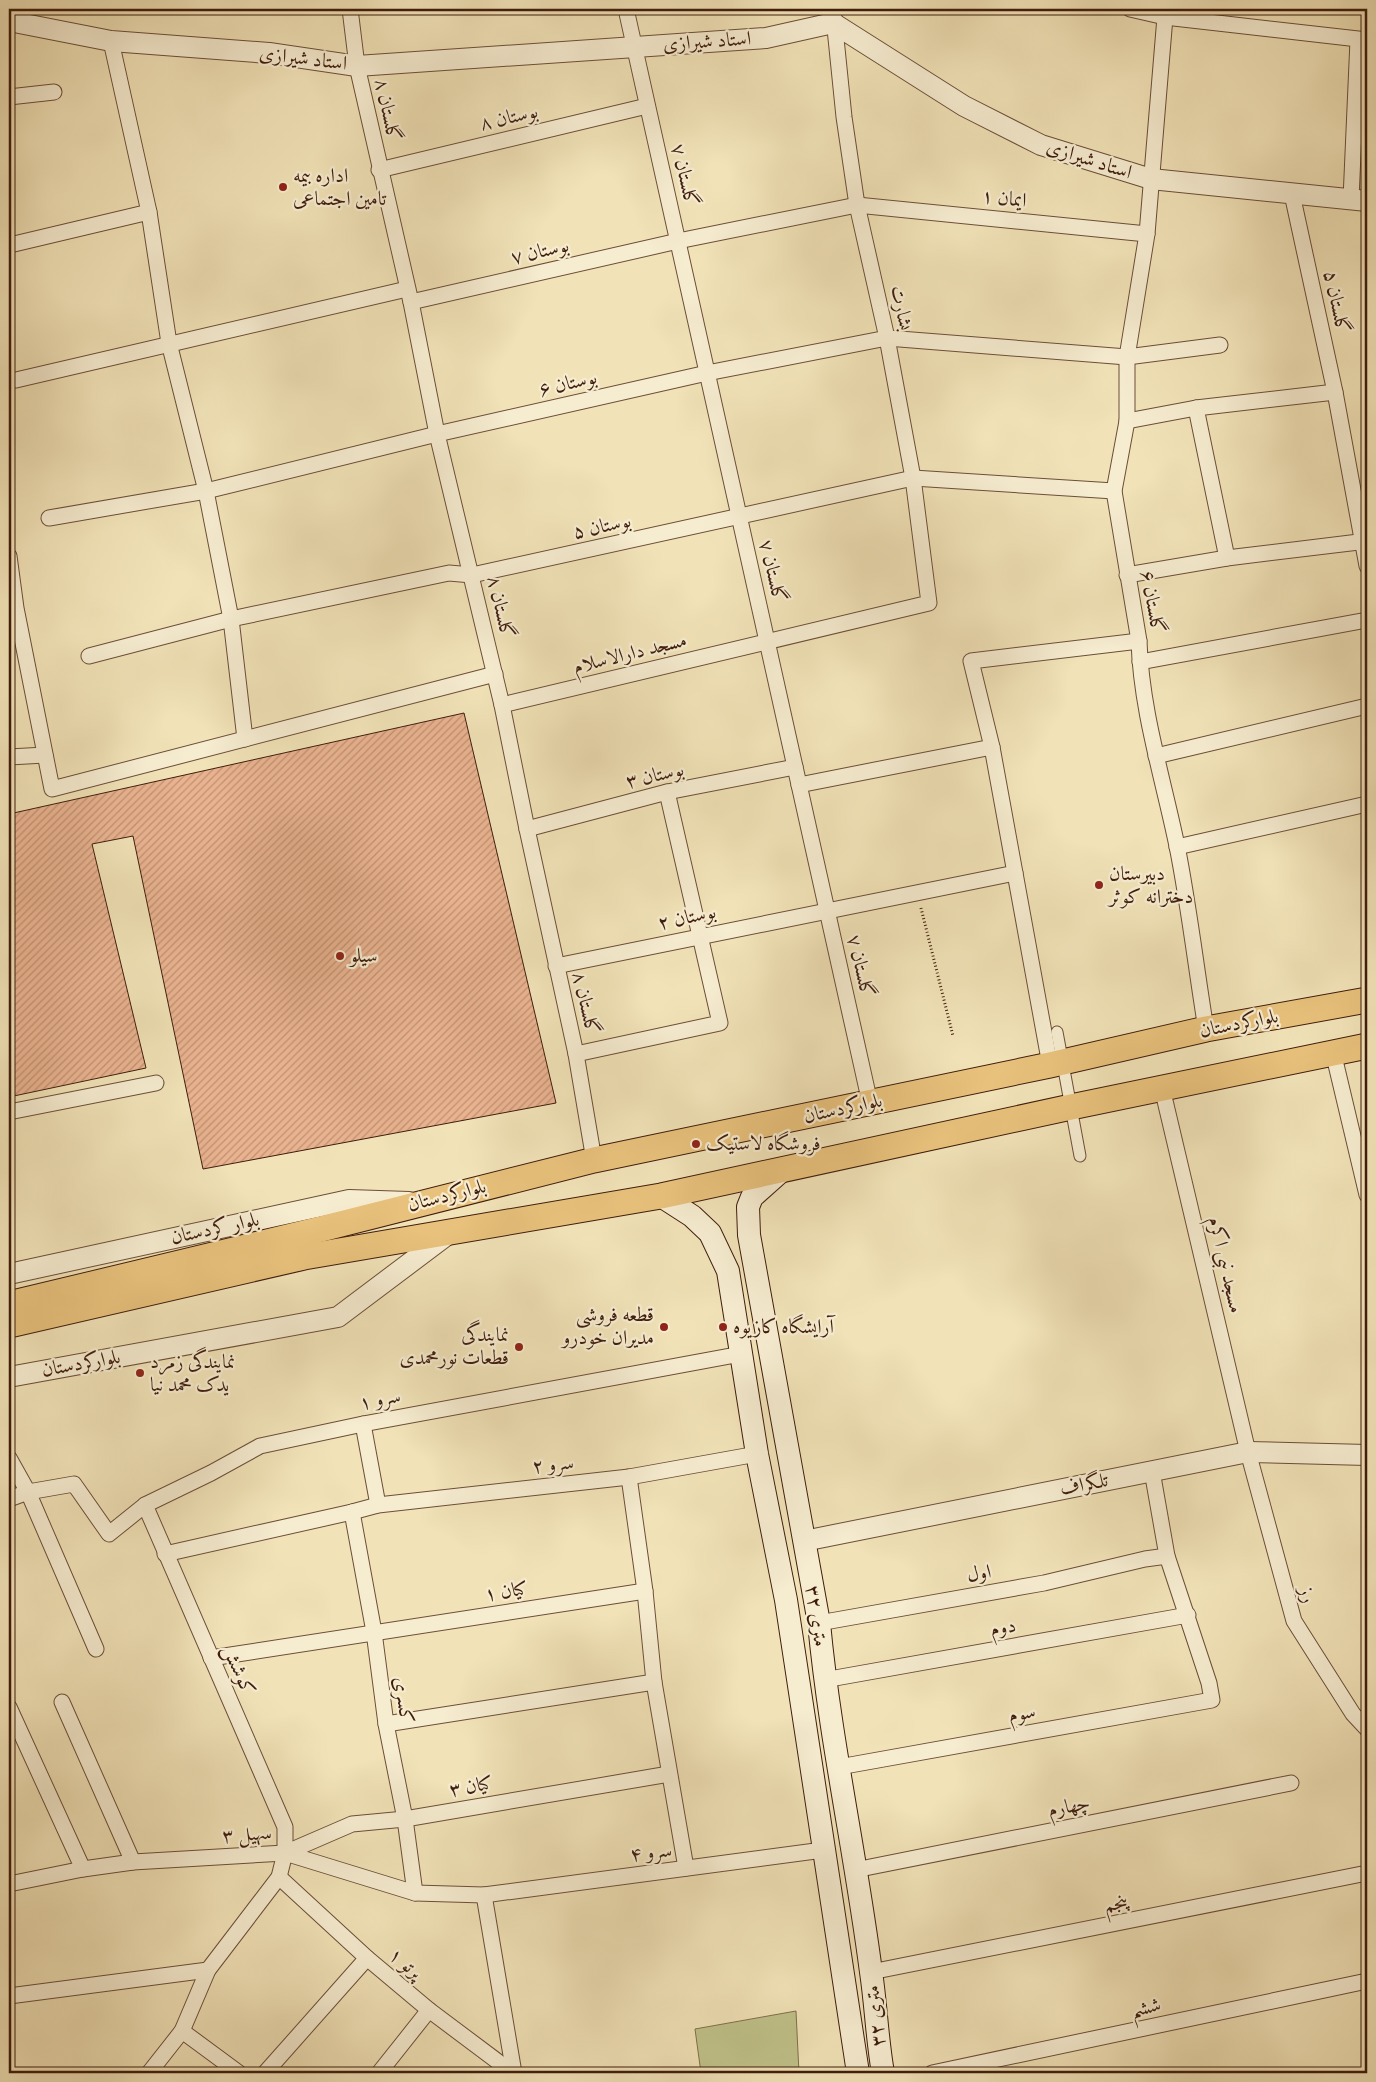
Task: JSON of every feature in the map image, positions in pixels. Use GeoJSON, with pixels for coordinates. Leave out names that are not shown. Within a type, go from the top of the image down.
{"type":"FeatureCollection","features":[{"type":"Feature","properties":{"kind":"main road","name":"بلوارکردستان"},"geometry":{"type":"LineString","coordinates":[[9,1304],[321,1229],[594,1160],[1056,1064],[1206,1029],[1367,1000]]}},
{"type":"Feature","properties":{"kind":"main road","name":"بلوارکردستان"},"geometry":{"type":"LineString","coordinates":[[9,1324],[304,1257],[661,1196],[780,1172],[1071,1107],[1367,1046]]}},
{"type":"Feature","properties":{"kind":"main road","name":"۳۲ متری"},"geometry":{"type":"LineString","coordinates":[[780,1172],[752,1197],[748,1207],[749,1236],[819,1623],[824,1680],[872,1972],[876,2033],[882,2073]]}},
{"type":"Feature","properties":{"kind":"main road","name":"۳۲ متری"},"geometry":{"type":"LineString","coordinates":[[661,1196],[692,1216],[710,1233],[728,1271],[757,1454],[786,1600],[858,2073]]}},
{"type":"Feature","properties":{"kind":"street","name":"گلستان ۸"},"geometry":{"type":"LineString","coordinates":[[350,9],[357,66],[379,170],[409,296],[437,434],[502,705],[576,1054],[594,1160]]}},
{"type":"Feature","properties":{"kind":"street","name":"گلستان ۷"},"geometry":{"type":"LineString","coordinates":[[626,9],[870,1103]]}},
{"type":"Feature","properties":{"kind":"street"},"geometry":{"type":"LineString","coordinates":[[1130,9],[1165,17],[1363,40],[1359,200]]}},
{"type":"Feature","properties":{"kind":"street","name":"استاد شیرازی"},"geometry":{"type":"LineString","coordinates":[[9,21],[111,41],[269,53],[357,66],[766,38],[833,16],[964,106],[1042,144],[1151,180],[1359,200]]}},
{"type":"Feature","properties":{"kind":"street","name":"بشارت"},"geometry":{"type":"LineString","coordinates":[[833,16],[844,117],[857,205],[888,338],[913,478],[929,603]]}},
{"type":"Feature","properties":{"kind":"street","name":"گلستان ۶"},"geometry":{"type":"LineString","coordinates":[[1165,17],[1147,234],[1126,357],[1127,421],[1114,491],[1156,756],[1177,847],[1206,1029]]}},
{"type":"Feature","properties":{"kind":"street"},"geometry":{"type":"LineString","coordinates":[[111,41],[149,212],[169,343],[206,491],[231,619],[245,739]]}},
{"type":"Feature","properties":{"kind":"street"},"geometry":{"type":"LineString","coordinates":[[9,97],[54,92]]}},
{"type":"Feature","properties":{"kind":"street","name":"بوستان ۸"},"geometry":{"type":"LineString","coordinates":[[379,170],[648,106]]}},
{"type":"Feature","properties":{"kind":"street","name":"گلستان ۵"},"geometry":{"type":"LineString","coordinates":[[1292,194],[1335,392],[1355,506],[1366,542],[1367,566]]}},
{"type":"Feature","properties":{"kind":"street","name":"ایمان ۱"},"geometry":{"type":"LineString","coordinates":[[678,241],[857,205],[1147,234]]}},
{"type":"Feature","properties":{"kind":"street"},"geometry":{"type":"LineString","coordinates":[[14,244],[149,212]]}},
{"type":"Feature","properties":{"kind":"street","name":"بوستان ۷"},"geometry":{"type":"LineString","coordinates":[[169,343],[678,241]]}},
{"type":"Feature","properties":{"kind":"street","name":"بوستان ۶"},"geometry":{"type":"LineString","coordinates":[[206,491],[437,434],[707,373],[888,338],[1126,357],[1220,345]]}},
{"type":"Feature","properties":{"kind":"street"},"geometry":{"type":"LineString","coordinates":[[16,380],[169,343]]}},
{"type":"Feature","properties":{"kind":"street"},"geometry":{"type":"LineString","coordinates":[[1127,421],[1196,408],[1335,392]]}},
{"type":"Feature","properties":{"kind":"street"},"geometry":{"type":"LineString","coordinates":[[1196,408],[1227,558]]}},
{"type":"Feature","properties":{"kind":"street","name":"بوستان ۵"},"geometry":{"type":"LineString","coordinates":[[231,619],[449,573],[472,575],[740,518],[913,478],[1114,491]]}},
{"type":"Feature","properties":{"kind":"street"},"geometry":{"type":"LineString","coordinates":[[49,518],[206,491]]}},
{"type":"Feature","properties":{"kind":"street"},"geometry":{"type":"LineString","coordinates":[[1127,575],[1227,558],[1366,542]]}},
{"type":"Feature","properties":{"kind":"street"},"geometry":{"type":"LineString","coordinates":[[9,556],[12,609],[52,789],[495,674]]}},
{"type":"Feature","properties":{"kind":"street","name":"مسجد دارالاسلام"},"geometry":{"type":"LineString","coordinates":[[502,705],[929,603]]}},
{"type":"Feature","properties":{"kind":"street"},"geometry":{"type":"LineString","coordinates":[[89,656],[231,619]]}},
{"type":"Feature","properties":{"kind":"street"},"geometry":{"type":"LineString","coordinates":[[1140,662],[1367,620]]}},
{"type":"Feature","properties":{"kind":"street"},"geometry":{"type":"LineString","coordinates":[[1080,1156],[1071,1107],[1056,1064],[1015,873],[992,747],[970,661],[1139,641]]}},
{"type":"Feature","properties":{"kind":"street"},"geometry":{"type":"LineString","coordinates":[[1156,756],[1367,706]]}},
{"type":"Feature","properties":{"kind":"street"},"geometry":{"type":"LineString","coordinates":[[799,785],[992,747]]}},
{"type":"Feature","properties":{"kind":"street"},"geometry":{"type":"LineString","coordinates":[[9,757],[45,755]]}},
{"type":"Feature","properties":{"kind":"street","name":"بوستان ۳"},"geometry":{"type":"LineString","coordinates":[[527,830],[667,792],[795,767]]}},
{"type":"Feature","properties":{"kind":"street"},"geometry":{"type":"LineString","coordinates":[[576,1054],[720,1023],[667,792]]}},
{"type":"Feature","properties":{"kind":"street"},"geometry":{"type":"LineString","coordinates":[[1177,847],[1367,804]]}},
{"type":"Feature","properties":{"kind":"street","name":"بوستان ۲"},"geometry":{"type":"LineString","coordinates":[[556,966],[1015,873]]}},
{"type":"Feature","properties":{"kind":"street"},"geometry":{"type":"LineString","coordinates":[[1056,1032],[1056,1064]]}},
{"type":"Feature","properties":{"kind":"street"},"geometry":{"type":"LineString","coordinates":[[1334,1052],[1367,1195]]}},
{"type":"Feature","properties":{"kind":"street"},"geometry":{"type":"LineString","coordinates":[[9,1112],[156,1083]]}},
{"type":"Feature","properties":{"kind":"street","name":"مسجد نبی اکرم"},"geometry":{"type":"LineString","coordinates":[[1162,1088],[1248,1452]]}},
{"type":"Feature","properties":{"kind":"street","name":"بلوار کردستان"},"geometry":{"type":"LineString","coordinates":[[9,1274],[349,1200],[423,1202]]}},
{"type":"Feature","properties":{"kind":"street","name":"بلوارکردستان"},"geometry":{"type":"LineString","coordinates":[[9,1377],[338,1317],[452,1231]]}},
{"type":"Feature","properties":{"kind":"street","name":"سرو ۱"},"geometry":{"type":"LineString","coordinates":[[28,1492],[74,1484],[109,1534],[145,1505],[211,1473],[260,1446],[363,1424],[741,1354]]}},
{"type":"Feature","properties":{"kind":"street"},"geometry":{"type":"LineString","coordinates":[[363,1424],[378,1504]]}},
{"type":"Feature","properties":{"kind":"street","name":"تلگراف"},"geometry":{"type":"LineString","coordinates":[[804,1541],[1248,1452],[1367,1455]]}},
{"type":"Feature","properties":{"kind":"street","name":"رز"},"geometry":{"type":"LineString","coordinates":[[1248,1452],[1294,1621],[1353,1714],[1367,1729]]}},
{"type":"Feature","properties":{"kind":"street","name":"سرو ۲"},"geometry":{"type":"LineString","coordinates":[[166,1554],[352,1512],[378,1504],[629,1477],[757,1454]]}},
{"type":"Feature","properties":{"kind":"street"},"geometry":{"type":"LineString","coordinates":[[9,1458],[28,1492],[96,1650]]}},
{"type":"Feature","properties":{"kind":"street"},"geometry":{"type":"LineString","coordinates":[[1152,1471],[1166,1556],[1188,1615]]}},
{"type":"Feature","properties":{"kind":"street"},"geometry":{"type":"LineString","coordinates":[[629,1477],[645,1591],[654,1682],[686,1868]]}},
{"type":"Feature","properties":{"kind":"street"},"geometry":{"type":"LineString","coordinates":[[9,1499],[28,1492]]}},
{"type":"Feature","properties":{"kind":"street","name":"کوشش"},"geometry":{"type":"LineString","coordinates":[[145,1505],[285,1827],[285,1853],[279,1877]]}},
{"type":"Feature","properties":{"kind":"street","name":"کسری"},"geometry":{"type":"LineString","coordinates":[[352,1512],[374,1632],[386,1724],[405,1819],[415,1893]]}},
{"type":"Feature","properties":{"kind":"street","name":"اول"},"geometry":{"type":"LineString","coordinates":[[819,1623],[1044,1583],[1145,1559],[1166,1556]]}},
{"type":"Feature","properties":{"kind":"street","name":"کیان ۱"},"geometry":{"type":"LineString","coordinates":[[211,1658],[645,1591]]}},
{"type":"Feature","properties":{"kind":"street","name":"دوم"},"geometry":{"type":"LineString","coordinates":[[824,1680],[1188,1615]]}},
{"type":"Feature","properties":{"kind":"street","name":"سوم"},"geometry":{"type":"LineString","coordinates":[[839,1768],[1212,1700],[1210,1683],[1188,1615]]}},
{"type":"Feature","properties":{"kind":"street"},"geometry":{"type":"LineString","coordinates":[[386,1724],[654,1682]]}},
{"type":"Feature","properties":{"kind":"street"},"geometry":{"type":"LineString","coordinates":[[62,1702],[133,1862]]}},
{"type":"Feature","properties":{"kind":"street"},"geometry":{"type":"LineString","coordinates":[[9,1707],[83,1869]]}},
{"type":"Feature","properties":{"kind":"street","name":"کیان ۳"},"geometry":{"type":"LineString","coordinates":[[285,1853],[352,1824],[405,1819],[669,1774]]}},
{"type":"Feature","properties":{"kind":"street","name":"چهارم"},"geometry":{"type":"LineString","coordinates":[[855,1870],[1291,1783]]}},
{"type":"Feature","properties":{"kind":"street","name":"سرو ۴"},"geometry":{"type":"LineString","coordinates":[[484,1895],[823,1850]]}},
{"type":"Feature","properties":{"kind":"street","name":"سهیل ۳"},"geometry":{"type":"LineString","coordinates":[[9,1884],[83,1869],[133,1862],[285,1853],[415,1893],[484,1895]]}},
{"type":"Feature","properties":{"kind":"street","name":"پنجم"},"geometry":{"type":"LineString","coordinates":[[872,1972],[1367,1873]]}},
{"type":"Feature","properties":{"kind":"street"},"geometry":{"type":"LineString","coordinates":[[149,2073],[182,2031],[208,1970],[279,1877]]}},
{"type":"Feature","properties":{"kind":"street","name":"پرتو ۱"},"geometry":{"type":"LineString","coordinates":[[279,1877],[367,1958],[429,2010],[513,2073]]}},
{"type":"Feature","properties":{"kind":"street"},"geometry":{"type":"LineString","coordinates":[[484,1895],[513,2073]]}},
{"type":"Feature","properties":{"kind":"street"},"geometry":{"type":"LineString","coordinates":[[265,2073],[367,1958]]}},
{"type":"Feature","properties":{"kind":"street"},"geometry":{"type":"LineString","coordinates":[[9,1996],[208,1970]]}},
{"type":"Feature","properties":{"kind":"street","name":"ششم"},"geometry":{"type":"LineString","coordinates":[[932,2073],[1367,1981]]}},
{"type":"Feature","properties":{"kind":"street"},"geometry":{"type":"LineString","coordinates":[[379,2073],[429,2010]]}},
{"type":"Feature","properties":{"kind":"street"},"geometry":{"type":"LineString","coordinates":[[182,2031],[239,2073]]}},
{"type":"Feature","properties":{"kind":"path"},"geometry":{"type":"LineString","coordinates":[[917,892],[953,1036]]}},
{"type":"Feature","properties":{"kind":"green space"},"geometry":{"type":"Polygon","coordinates":[[[796,2011],[799,2073],[701,2073],[695,2029],[796,2011]]]}},
{"type":"Feature","properties":{"kind":"building","name":"سیلو"},"geometry":{"type":"Polygon","coordinates":[[[464,713],[556,1103],[203,1169],[133,836],[92,844],[146,1068],[9,1097],[9,814],[464,713]]]}},
{"type":"Feature","properties":{"kind":"place","name":"اداره بیمه تامین اجتماعی"},"geometry":{"type":"Point","coordinates":[283,187]}},
{"type":"Feature","properties":{"kind":"place","name":"دبیرستان دخترانه کوثر"},"geometry":{"type":"Point","coordinates":[1099,885]}},
{"type":"Feature","properties":{"kind":"place","name":"سیلو"},"geometry":{"type":"Point","coordinates":[340,956]}},
{"type":"Feature","properties":{"kind":"place","name":"فروشگاه لاستیک"},"geometry":{"type":"Point","coordinates":[696,1144]}},
{"type":"Feature","properties":{"kind":"place","name":"قطعه فروشی مدیران خودرو"},"geometry":{"type":"Point","coordinates":[664,1327]}},
{"type":"Feature","properties":{"kind":"place","name":"آرایشگاه کازیوه"},"geometry":{"type":"Point","coordinates":[723,1327]}},
{"type":"Feature","properties":{"kind":"place","name":"نمایندگی قطعات نورمحمدی"},"geometry":{"type":"Point","coordinates":[519,1347]}},
{"type":"Feature","properties":{"kind":"place","name":"نمایندگی زمرد یدک محمد نیا"},"geometry":{"type":"Point","coordinates":[140,1373]}}]}
